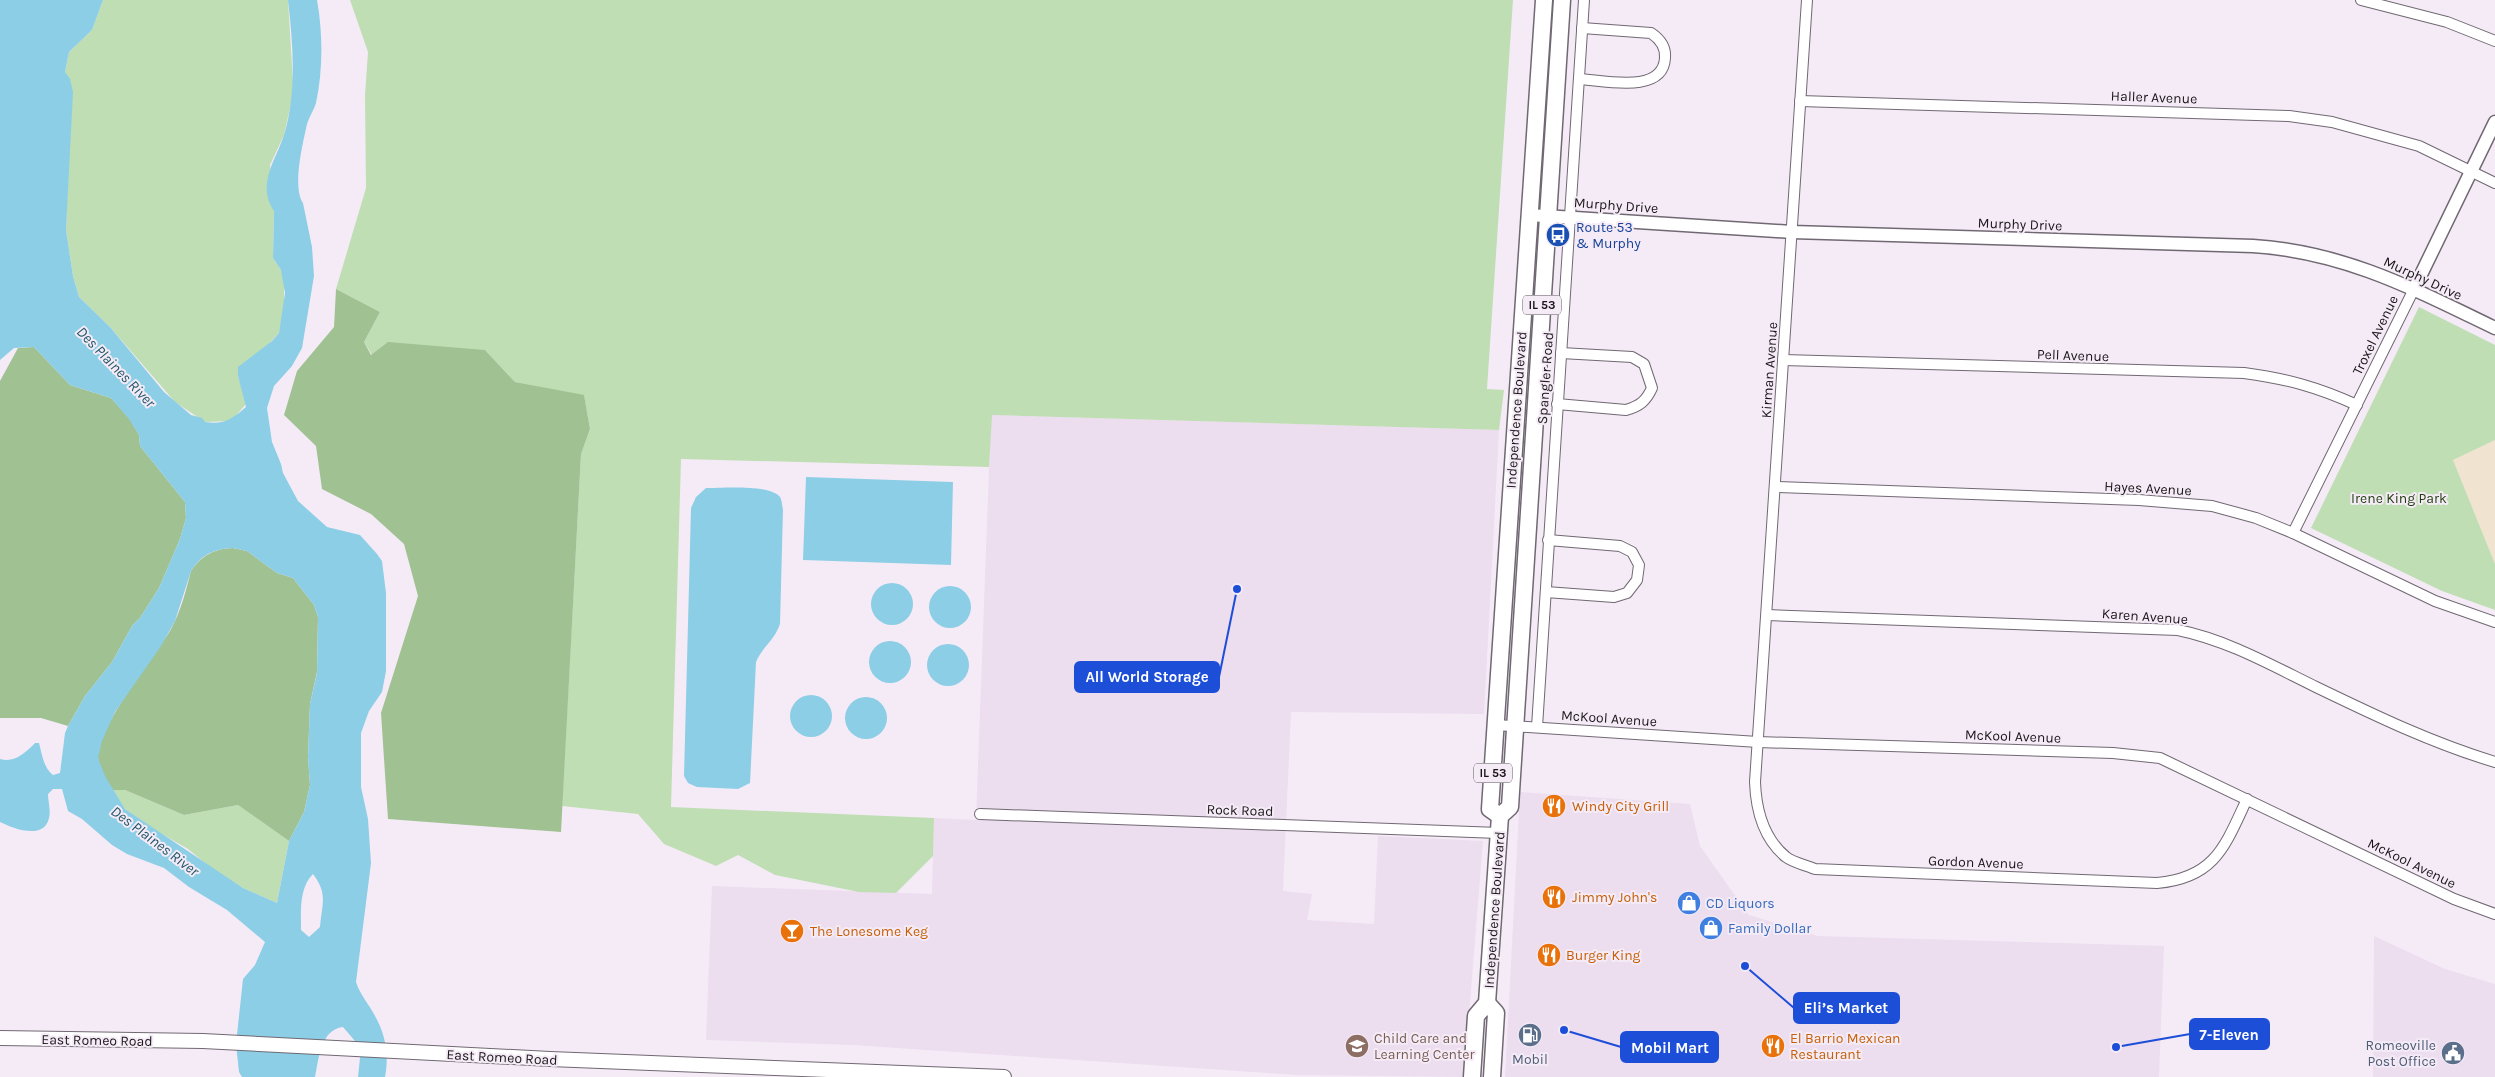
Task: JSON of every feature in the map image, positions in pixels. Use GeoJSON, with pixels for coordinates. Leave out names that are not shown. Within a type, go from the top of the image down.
{"type":"FeatureCollection","features":[{"type":"Feature","properties":{"kind":"main road","name":"Independence Boulevard"},"geometry":{"type":"LineString","coordinates":[[1500,816],[1490,809],[1544,0]]}},
{"type":"Feature","properties":{"kind":"main road","name":"Independence Boulevard"},"geometry":{"type":"LineString","coordinates":[[1472,1077],[1476,1016],[1487,1003],[1500,816],[1510,807],[1562,0]]}},
{"type":"Feature","properties":{"kind":"main road","name":"Independence Boulevard"},"geometry":{"type":"LineString","coordinates":[[1487,1003],[1496,1013],[1492,1077]]}},
{"type":"Feature","properties":{"kind":"main road","name":"East Romeo Road"},"geometry":{"type":"LineString","coordinates":[[0,1038],[203,1041],[405,1052],[1004,1077]]}},
{"type":"Feature","properties":{"kind":"street","name":"Spangler Road"},"geometry":{"type":"LineString","coordinates":[[1536,727],[1584,0]]}},
{"type":"Feature","properties":{"kind":"street","name":"Kirman Avenue"},"geometry":{"type":"LineString","coordinates":[[1758,742],[1807,0]]}},
{"type":"Feature","properties":{"kind":"street"},"geometry":{"type":"LineString","coordinates":[[2361,0],[2418,13],[2495,42]]}},
{"type":"Feature","properties":{"kind":"street"},"geometry":{"type":"LineString","coordinates":[[1579,79],[1646,82],[1661,71],[1666,59],[1664,47],[1651,33],[1582,28]]}},
{"type":"Feature","properties":{"kind":"street","name":"Haller Avenue"},"geometry":{"type":"LineString","coordinates":[[1800,101],[2289,116],[2332,122],[2419,146],[2495,183]]}},
{"type":"Feature","properties":{"kind":"street","name":"Troxel Avenue"},"geometry":{"type":"LineString","coordinates":[[2293,533],[2495,122]]}},
{"type":"Feature","properties":{"kind":"street","name":"Murphy Drive"},"geometry":{"type":"LineString","coordinates":[[1529,215],[1792,232],[2272,248],[2336,259],[2366,268],[2495,328]]}},
{"type":"Feature","properties":{"kind":"street"},"geometry":{"type":"LineString","coordinates":[[1557,404],[1626,410],[1636,407],[1646,400],[1652,388],[1644,364],[1632,357],[1561,353]]}},
{"type":"Feature","properties":{"kind":"street","name":"Pell Avenue"},"geometry":{"type":"LineString","coordinates":[[1784,360],[2244,373],[2284,378],[2323,390],[2357,405]]}},
{"type":"Feature","properties":{"kind":"street","name":"Hayes Avenue"},"geometry":{"type":"LineString","coordinates":[[1775,488],[2176,502],[2212,506],[2237,512],[2293,533],[2435,601],[2495,622]]}},
{"type":"Feature","properties":{"kind":"street"},"geometry":{"type":"LineString","coordinates":[[1546,592],[1614,597],[1627,593],[1638,580],[1639,565],[1632,552],[1620,546],[1548,540]]}},
{"type":"Feature","properties":{"kind":"street","name":"Karen Avenue"},"geometry":{"type":"LineString","coordinates":[[1767,615],[2160,628],[2197,634],[2233,647],[2419,735],[2495,762]]}},
{"type":"Feature","properties":{"kind":"street","name":"McKool Avenue"},"geometry":{"type":"LineString","coordinates":[[1496,725],[1758,742],[2140,755],[2160,758],[2454,899],[2495,914]]}},
{"type":"Feature","properties":{"kind":"street","name":"Gordon Avenue"},"geometry":{"type":"LineString","coordinates":[[1758,742],[1756,805],[1765,833],[1786,857],[1815,869],[2172,882],[2200,872],[2217,858],[2247,799]]}},
{"type":"Feature","properties":{"kind":"street","name":"Rock Road"},"geometry":{"type":"LineString","coordinates":[[980,814],[1499,833]]}},
{"type":"Feature","properties":{"kind":"shaded area"},"geometry":{"type":"Polygon","coordinates":[[[991,415],[1499,430],[1484,714],[1291,712],[1283,891],[1312,894],[1307,920],[1374,924],[1378,836],[1483,841],[1464,1077],[1296,1075],[853,1045],[706,1040],[712,886],[932,894],[934,818],[976,820],[991,415]]]}},
{"type":"Feature","properties":{"kind":"shaded area"},"geometry":{"type":"Polygon","coordinates":[[[2495,440],[2495,564],[2453,460],[2495,440]]]}},
{"type":"Feature","properties":{"kind":"shaded area"},"geometry":{"type":"Polygon","coordinates":[[[1520,792],[1690,804],[1700,846],[1749,915],[1818,936],[2164,946],[2159,1077],[1505,1077],[1520,792]]]}},
{"type":"Feature","properties":{"kind":"shaded area"},"geometry":{"type":"Polygon","coordinates":[[[2374,936],[2445,969],[2495,984],[2495,1077],[2373,1077],[2374,936]]]}},
{"type":"Feature","properties":{"kind":"green space"},"geometry":{"type":"Polygon","coordinates":[[[103,0],[288,0],[293,82],[292,99],[284,135],[270,165],[274,211],[273,258],[281,270],[284,281],[284,309],[279,333],[238,376],[247,403],[231,421],[205,422],[175,402],[110,327],[79,297],[73,276],[66,230],[68,169],[65,72],[69,52],[92,30],[103,0]]]}},
{"type":"Feature","properties":{"kind":"green space"},"geometry":{"type":"Polygon","coordinates":[[[350,0],[1513,0],[1487,389],[1504,390],[1499,430],[992,415],[989,467],[681,459],[671,807],[934,818],[933,856],[896,893],[859,892],[775,875],[738,855],[716,866],[664,844],[638,814],[562,806],[581,454],[590,429],[584,396],[515,382],[485,350],[372,355],[364,342],[380,312],[336,289],[366,188],[365,95],[368,52],[350,0]]]}},
{"type":"Feature","properties":{"kind":"green space"},"geometry":{"type":"Polygon","coordinates":[[[336,289],[380,312],[364,342],[371,355],[388,342],[485,350],[515,382],[584,395],[590,429],[581,454],[561,832],[388,819],[381,713],[418,596],[404,544],[371,514],[322,489],[316,446],[284,415],[297,371],[334,327],[336,289]]]}},
{"type":"Feature","properties":{"kind":"green space","name":"Irene King Park"},"geometry":{"type":"Polygon","coordinates":[[[2419,307],[2495,345],[2495,440],[2453,460],[2495,564],[2495,610],[2442,591],[2311,528],[2419,307]]]}},
{"type":"Feature","properties":{"kind":"green space"},"geometry":{"type":"Polygon","coordinates":[[[34,347],[70,385],[111,398],[129,418],[139,435],[140,446],[185,502],[186,518],[180,539],[159,588],[140,618],[132,626],[112,662],[85,696],[68,726],[41,718],[0,718],[0,381],[18,348],[34,347]]]}},
{"type":"Feature","properties":{"kind":"green space"},"geometry":{"type":"Polygon","coordinates":[[[233,548],[247,551],[277,573],[293,578],[314,605],[318,617],[317,672],[310,704],[308,757],[310,785],[304,812],[289,841],[238,805],[184,815],[125,790],[112,790],[98,758],[100,745],[106,729],[116,711],[175,622],[191,571],[204,557],[214,551],[233,548]]]}},
{"type":"Feature","properties":{"kind":"green space"},"geometry":{"type":"Polygon","coordinates":[[[112,790],[125,790],[184,815],[238,805],[289,841],[277,903],[243,888],[211,868],[188,849],[155,830],[125,809],[112,790]]]}},
{"type":"Feature","properties":{"kind":"water","name":"Des Plaines River"},"geometry":{"type":"Polygon","coordinates":[[[0,0],[103,0],[92,30],[69,52],[65,72],[70,79],[73,92],[66,230],[73,276],[79,297],[110,327],[164,392],[191,415],[202,418],[205,422],[217,423],[227,420],[246,407],[238,376],[238,367],[272,341],[279,333],[285,293],[281,270],[273,258],[274,211],[269,201],[267,182],[269,172],[284,135],[291,102],[293,68],[288,0],[317,0],[321,39],[320,78],[316,103],[307,124],[298,176],[298,187],[312,247],[314,276],[302,348],[292,366],[274,386],[267,408],[272,442],[283,473],[298,501],[327,527],[360,535],[382,561],[386,593],[386,671],[382,692],[369,711],[361,733],[361,787],[368,819],[371,863],[356,982],[382,1031],[387,1061],[385,1077],[358,1077],[361,1048],[343,1027],[335,1029],[325,1039],[315,1077],[242,1077],[239,1072],[236,1044],[243,979],[255,965],[265,942],[227,910],[189,887],[164,868],[127,854],[112,845],[82,819],[68,811],[62,789],[53,789],[48,794],[49,818],[46,825],[41,829],[27,831],[0,822],[0,759],[10,760],[15,758],[23,754],[35,743],[39,743],[47,768],[53,775],[60,773],[65,733],[68,726],[85,696],[112,662],[132,626],[140,618],[159,588],[180,539],[186,518],[185,502],[140,446],[139,435],[129,419],[111,398],[70,385],[34,347],[14,348],[0,360],[0,0]],[[233,548],[214,551],[200,560],[191,571],[175,621],[161,646],[115,712],[102,741],[98,758],[105,776],[125,809],[243,888],[277,903],[289,841],[304,812],[310,785],[308,757],[310,704],[317,673],[318,617],[314,605],[293,578],[277,573],[247,551],[233,548]],[[313,874],[305,886],[301,908],[301,930],[309,937],[320,927],[323,905],[321,887],[313,874]]]}},
{"type":"Feature","properties":{"kind":"water"},"geometry":{"type":"Polygon","coordinates":[[[806,477],[953,482],[951,565],[803,560],[806,477]]]}},
{"type":"Feature","properties":{"kind":"water"},"geometry":{"type":"Polygon","coordinates":[[[706,488],[756,488],[766,490],[780,497],[783,509],[780,624],[775,635],[756,662],[750,783],[738,789],[697,787],[688,783],[684,776],[691,508],[696,497],[706,488]]]}},
{"type":"Feature","properties":{"kind":"water"},"geometry":{"type":"Polygon","coordinates":[[[888,583],[896,583],[907,589],[913,604],[907,619],[896,625],[888,625],[877,619],[871,608],[871,600],[877,589],[888,583]]]}},
{"type":"Feature","properties":{"kind":"water"},"geometry":{"type":"Polygon","coordinates":[[[946,586],[954,586],[965,592],[971,607],[965,622],[954,628],[946,628],[935,622],[929,611],[929,603],[935,592],[946,586]]]}},
{"type":"Feature","properties":{"kind":"water"},"geometry":{"type":"Polygon","coordinates":[[[886,641],[894,641],[905,647],[911,662],[905,677],[894,683],[886,683],[875,677],[869,666],[869,658],[875,647],[886,641]]]}},
{"type":"Feature","properties":{"kind":"water"},"geometry":{"type":"Polygon","coordinates":[[[944,644],[952,644],[963,650],[969,665],[963,680],[952,686],[944,686],[933,680],[927,669],[927,661],[933,650],[944,644]]]}},
{"type":"Feature","properties":{"kind":"water"},"geometry":{"type":"Polygon","coordinates":[[[807,695],[815,695],[826,701],[832,716],[826,731],[815,737],[807,737],[796,731],[790,720],[790,712],[796,701],[807,695]]]}},
{"type":"Feature","properties":{"kind":"water"},"geometry":{"type":"Polygon","coordinates":[[[862,697],[870,697],[881,703],[887,718],[881,733],[870,739],[862,739],[851,733],[845,722],[845,714],[851,703],[862,697]]]}},
{"type":"Feature","properties":{"kind":"place","name":"Route 53 & Murphy"},"geometry":{"type":"Point","coordinates":[1558,235]}},
{"type":"Feature","properties":{"kind":"place","name":"All World Storage"},"geometry":{"type":"Point","coordinates":[1237,589]}},
{"type":"Feature","properties":{"kind":"place","name":"Windy City Grill"},"geometry":{"type":"Point","coordinates":[1554,806]}},
{"type":"Feature","properties":{"kind":"place","name":"Jimmy John's"},"geometry":{"type":"Point","coordinates":[1554,897]}},
{"type":"Feature","properties":{"kind":"place","name":"CD Liquors"},"geometry":{"type":"Point","coordinates":[1689,903]}},
{"type":"Feature","properties":{"kind":"place","name":"Family Dollar"},"geometry":{"type":"Point","coordinates":[1711,928]}},
{"type":"Feature","properties":{"kind":"place","name":"The Lonesome Keg"},"geometry":{"type":"Point","coordinates":[792,931]}},
{"type":"Feature","properties":{"kind":"place","name":"Burger King"},"geometry":{"type":"Point","coordinates":[1549,955]}},
{"type":"Feature","properties":{"kind":"place","name":"Eli’s Market"},"geometry":{"type":"Point","coordinates":[1745,966]}},
{"type":"Feature","properties":{"kind":"place","name":"Mobil Mart"},"geometry":{"type":"Point","coordinates":[1564,1030]}},
{"type":"Feature","properties":{"kind":"place","name":"Mobil"},"geometry":{"type":"Point","coordinates":[1530,1035]}},
{"type":"Feature","properties":{"kind":"place","name":"Child Care and Learning Center"},"geometry":{"type":"Point","coordinates":[1357,1046]}},
{"type":"Feature","properties":{"kind":"place","name":"El Barrio Mexican Restaurant"},"geometry":{"type":"Point","coordinates":[1773,1046]}},
{"type":"Feature","properties":{"kind":"place","name":"7-Eleven"},"geometry":{"type":"Point","coordinates":[2116,1047]}},
{"type":"Feature","properties":{"kind":"place","name":"Romeoville Post Office"},"geometry":{"type":"Point","coordinates":[2453,1053]}}]}
